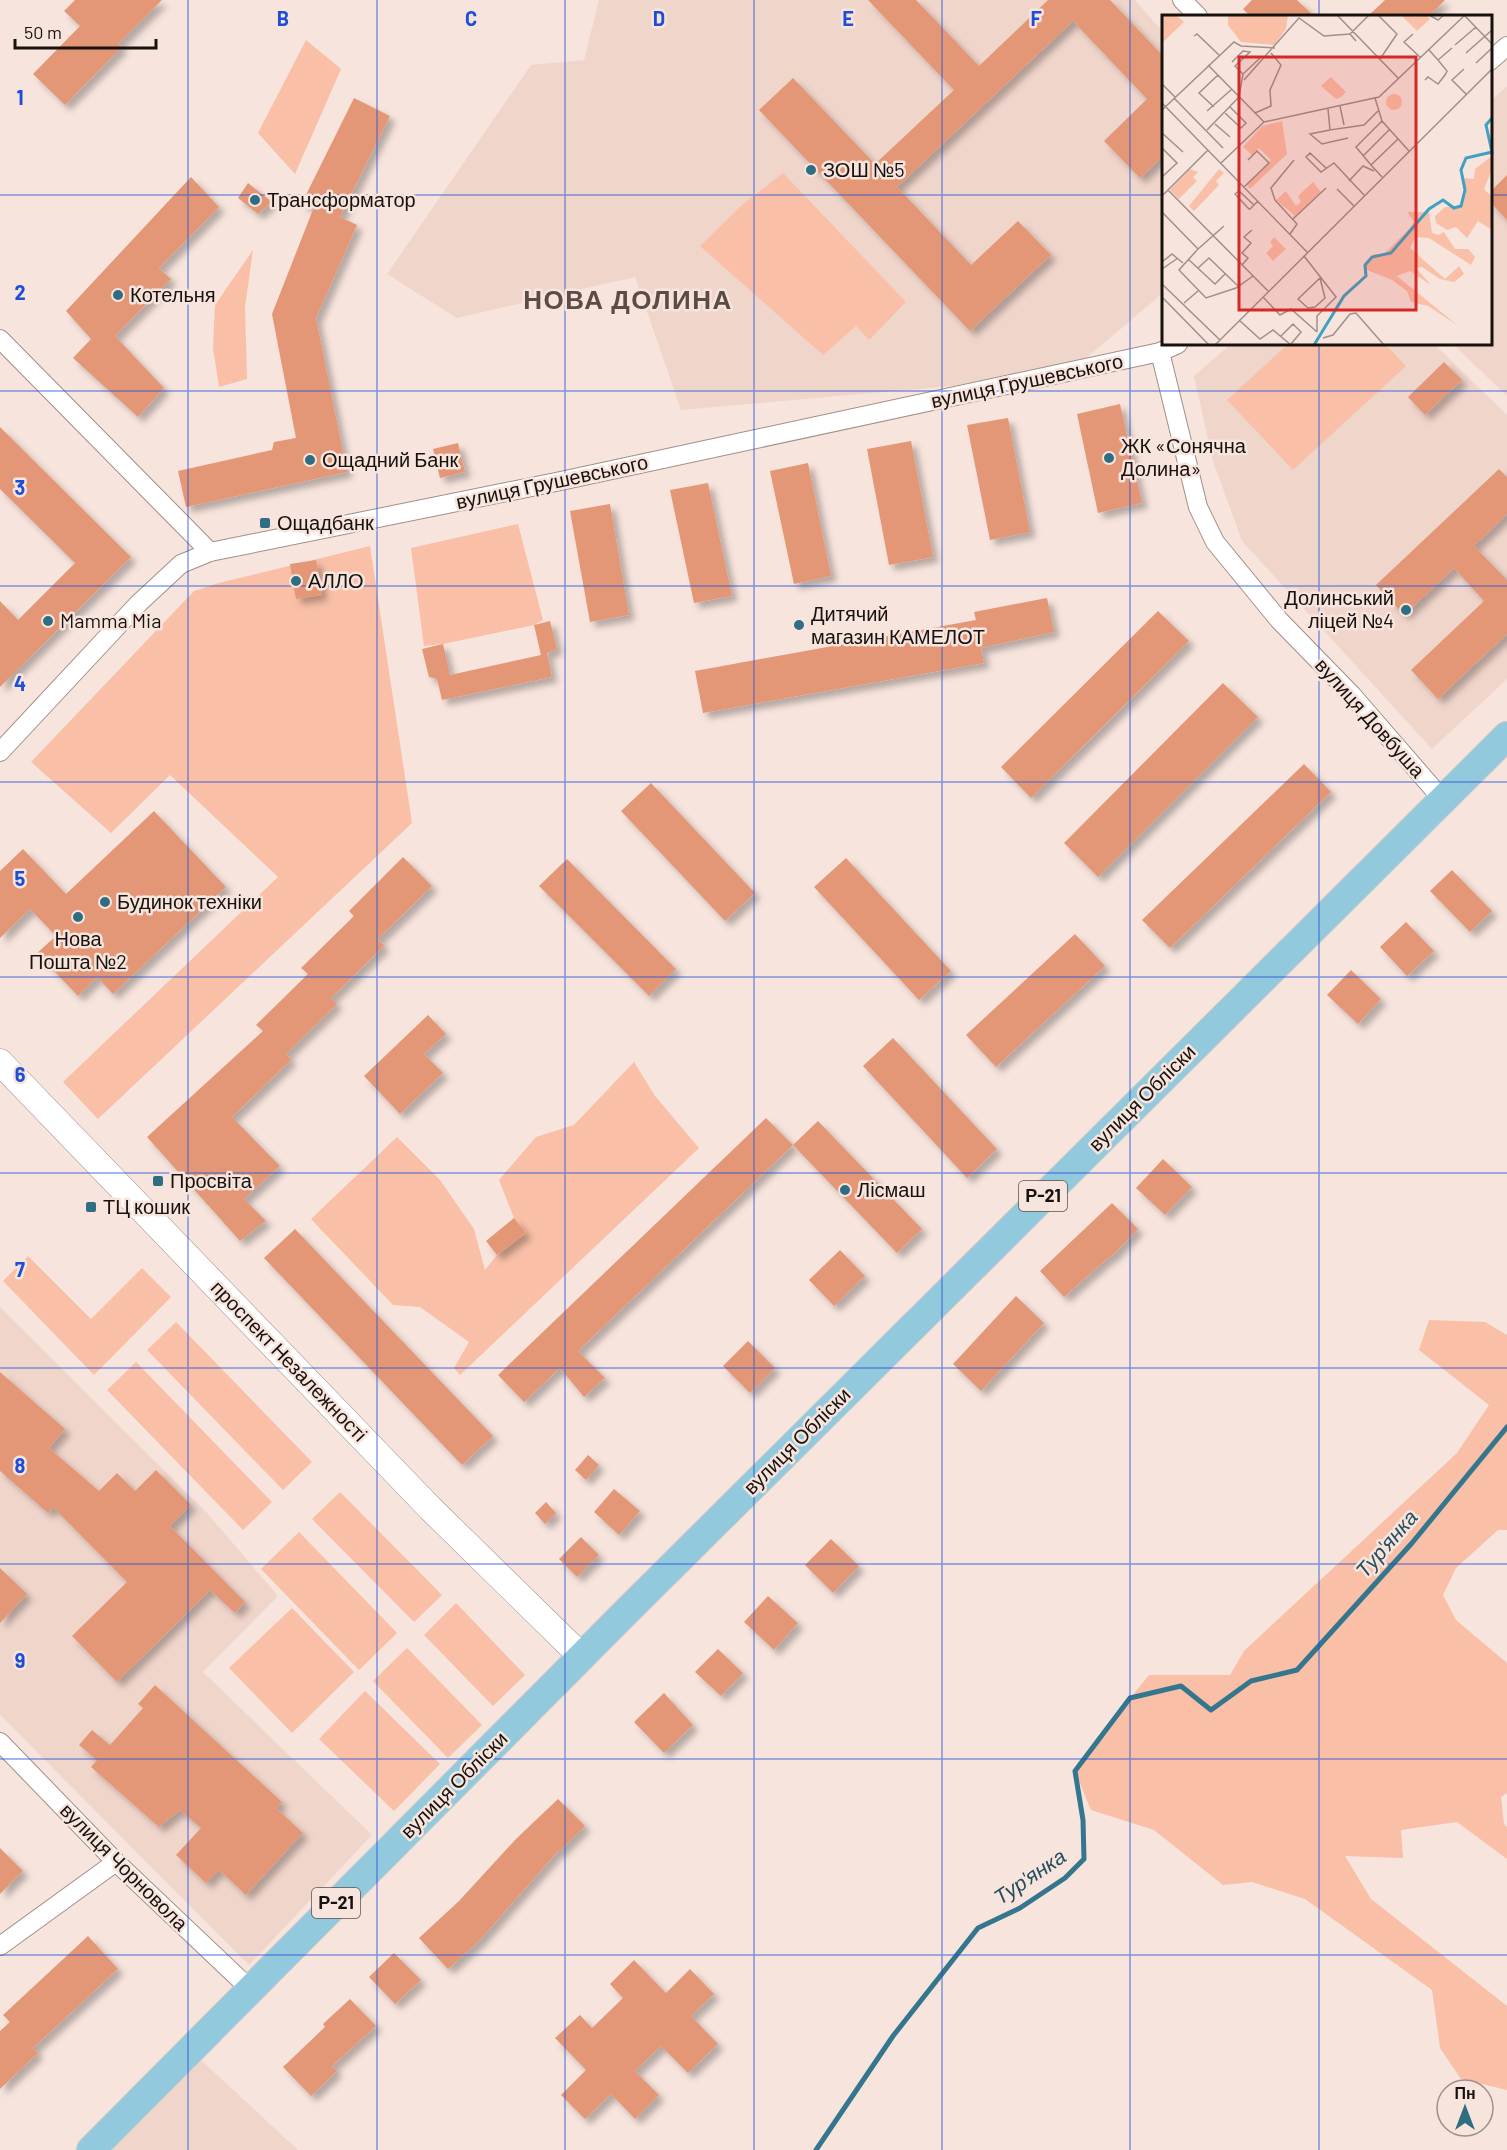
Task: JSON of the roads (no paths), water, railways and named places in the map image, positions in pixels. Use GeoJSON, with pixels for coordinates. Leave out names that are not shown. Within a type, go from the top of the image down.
{"type":"FeatureCollection","features":[{"type":"Feature","properties":{"kind":"main road","name":"вулиця Обліски"},"geometry":{"type":"LineString","coordinates":[[92,2150],[582,1657],[1507,736]]}},
{"type":"Feature","properties":{"kind":"main road","name":"проспект Незалежності"},"geometry":{"type":"LineString","coordinates":[[0,1062],[430,1508],[582,1657]]}},
{"type":"Feature","properties":{"kind":"street"},"geometry":{"type":"LineString","coordinates":[[1182,0],[1197,15]]}},
{"type":"Feature","properties":{"kind":"street"},"geometry":{"type":"LineString","coordinates":[[1492,60],[1507,45]]}},
{"type":"Feature","properties":{"kind":"street"},"geometry":{"type":"LineString","coordinates":[[0,339],[210,552]]}},
{"type":"Feature","properties":{"kind":"street","name":"вулиця Грушевського"},"geometry":{"type":"LineString","coordinates":[[0,752],[139,603],[181,564],[210,552],[567,480],[1160,352],[1176,345]]}},
{"type":"Feature","properties":{"kind":"street","name":"вулиця Довбуша"},"geometry":{"type":"LineString","coordinates":[[1160,352],[1198,507],[1215,542],[1279,620],[1352,695],[1443,800]]}},
{"type":"Feature","properties":{"kind":"street","name":"вулиця Чорновола"},"geometry":{"type":"LineString","coordinates":[[0,1742],[116,1862],[250,1989]]}},
{"type":"Feature","properties":{"kind":"street"},"geometry":{"type":"LineString","coordinates":[[0,1946],[116,1862]]}},
{"type":"Feature","properties":{"kind":"waterway","name":"Тур'янка"},"geometry":{"type":"LineString","coordinates":[[816,2150],[893,2036],[978,1928],[1020,1908],[1065,1878],[1084,1859],[1083,1820],[1075,1771],[1130,1698],[1181,1686],[1211,1710],[1251,1681],[1297,1670],[1412,1543],[1507,1427]]}},
{"type":"Feature","properties":{"kind":"place","name":"ЗОШ №5"},"geometry":{"type":"Point","coordinates":[811,170]}},
{"type":"Feature","properties":{"kind":"place","name":"Трансформатор"},"geometry":{"type":"Point","coordinates":[255,200]}},
{"type":"Feature","properties":{"kind":"place","name":"Котельня"},"geometry":{"type":"Point","coordinates":[118,295]}},
{"type":"Feature","properties":{"kind":"place","name":"ЖК «Сонячна Долина»"},"geometry":{"type":"Point","coordinates":[1109,458]}},
{"type":"Feature","properties":{"kind":"place","name":"Ощадний Банк"},"geometry":{"type":"Point","coordinates":[310,460]}},
{"type":"Feature","properties":{"kind":"place","name":"Ощадбанк"},"geometry":{"type":"Point","coordinates":[265,523]}},
{"type":"Feature","properties":{"kind":"place","name":"АЛЛО"},"geometry":{"type":"Point","coordinates":[296,581]}},
{"type":"Feature","properties":{"kind":"place","name":"Долинський ліцей №4"},"geometry":{"type":"Point","coordinates":[1406,610]}},
{"type":"Feature","properties":{"kind":"place","name":"Mamma Mia"},"geometry":{"type":"Point","coordinates":[48,621]}},
{"type":"Feature","properties":{"kind":"place","name":"Дитячий магазин КАМЕЛОТ"},"geometry":{"type":"Point","coordinates":[799,625]}},
{"type":"Feature","properties":{"kind":"place","name":"Будинок техніки"},"geometry":{"type":"Point","coordinates":[105,902]}},
{"type":"Feature","properties":{"kind":"place","name":"Нова Пошта №2"},"geometry":{"type":"Point","coordinates":[78,917]}},
{"type":"Feature","properties":{"kind":"place","name":"Просвіта"},"geometry":{"type":"Point","coordinates":[158,1181]}},
{"type":"Feature","properties":{"kind":"place","name":"Лісмаш"},"geometry":{"type":"Point","coordinates":[845,1190]}},
{"type":"Feature","properties":{"kind":"place","name":"ТЦ кошик"},"geometry":{"type":"Point","coordinates":[91,1207]}},
{"type":"Feature","properties":{"kind":"district","name":"НОВА ДОЛИНА"},"geometry":{"type":"Point","coordinates":[628,300]}}]}
